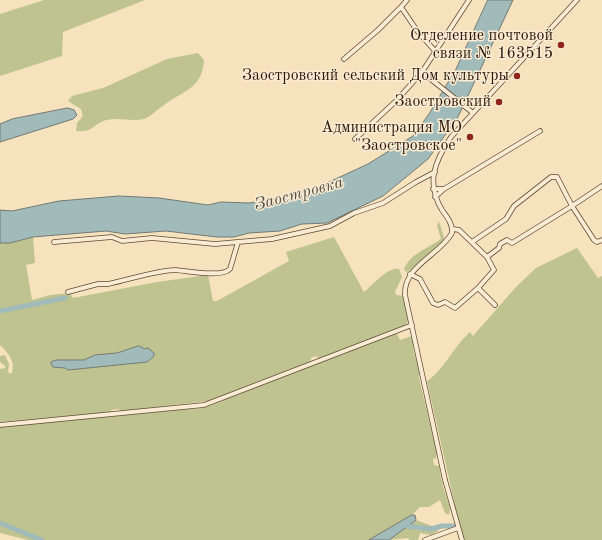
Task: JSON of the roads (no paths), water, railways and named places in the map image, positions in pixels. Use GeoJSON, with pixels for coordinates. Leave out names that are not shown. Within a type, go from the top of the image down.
{"type":"FeatureCollection","features":[{"type":"Feature","properties":{"kind":"street"},"geometry":{"type":"LineString","coordinates":[[344,59],[378,30],[407,0]]}},
{"type":"Feature","properties":{"kind":"street"},"geometry":{"type":"LineString","coordinates":[[355,139],[396,101],[422,72],[469,0]]}},
{"type":"Feature","properties":{"kind":"street"},"geometry":{"type":"LineString","coordinates":[[453,229],[435,197],[433,189],[439,154],[451,137],[577,0]]}},
{"type":"Feature","properties":{"kind":"street"},"geometry":{"type":"LineString","coordinates":[[401,6],[418,32],[436,52]]}},
{"type":"Feature","properties":{"kind":"street"},"geometry":{"type":"LineString","coordinates":[[422,72],[473,113]]}},
{"type":"Feature","properties":{"kind":"street"},"geometry":{"type":"LineString","coordinates":[[435,197],[444,189],[540,131]]}},
{"type":"Feature","properties":{"kind":"street"},"geometry":{"type":"LineString","coordinates":[[54,242],[112,237],[122,241],[140,238],[215,244],[272,239],[330,226],[354,213],[384,203],[416,182],[435,172]]}},
{"type":"Feature","properties":{"kind":"street"},"geometry":{"type":"LineString","coordinates":[[472,242],[506,219],[514,206],[551,177],[557,177],[560,180],[572,206],[594,240],[596,242],[602,240]]}},
{"type":"Feature","properties":{"kind":"street"},"geometry":{"type":"LineString","coordinates":[[487,257],[499,248],[500,244],[508,240],[512,244],[602,186]]}},
{"type":"Feature","properties":{"kind":"street"},"geometry":{"type":"LineString","coordinates":[[433,189],[444,189]]}},
{"type":"Feature","properties":{"kind":"street"},"geometry":{"type":"LineString","coordinates":[[410,274],[420,279],[433,303],[438,304],[445,302],[455,308],[478,288],[494,270],[487,257],[460,230],[453,229]]}},
{"type":"Feature","properties":{"kind":"street"},"geometry":{"type":"LineString","coordinates":[[453,229],[447,240],[410,274],[405,289],[445,480],[462,540]]}},
{"type":"Feature","properties":{"kind":"street"},"geometry":{"type":"LineString","coordinates":[[68,292],[98,284],[108,284],[171,271],[195,274],[226,272],[230,269],[238,242]]}},
{"type":"Feature","properties":{"kind":"street"},"geometry":{"type":"LineString","coordinates":[[478,288],[494,305]]}},
{"type":"Feature","properties":{"kind":"street"},"geometry":{"type":"LineString","coordinates":[[0,425],[204,405],[412,324]]}},
{"type":"Feature","properties":{"kind":"street"},"geometry":{"type":"LineString","coordinates":[[425,540],[458,528]]}},
{"type":"Feature","properties":{"kind":"water"},"geometry":{"type":"Polygon","coordinates":[[[488,0],[513,0],[458,117],[428,159],[383,196],[327,223],[302,224],[280,231],[249,233],[234,237],[217,237],[166,231],[125,234],[106,231],[33,237],[10,243],[0,243],[0,210],[12,211],[59,201],[119,196],[159,198],[208,205],[221,202],[249,203],[301,195],[368,164],[413,136],[429,114],[456,69],[488,0]]]}},
{"type":"Feature","properties":{"kind":"water"},"geometry":{"type":"Polygon","coordinates":[[[68,108],[74,110],[77,115],[73,119],[0,142],[0,124],[12,119],[68,108]]]}},
{"type":"Feature","properties":{"kind":"water"},"geometry":{"type":"Polygon","coordinates":[[[139,346],[145,349],[148,348],[154,353],[154,356],[147,362],[68,370],[65,368],[53,367],[51,364],[51,362],[56,360],[84,360],[95,355],[117,353],[139,346]]]}},
{"type":"Feature","properties":{"kind":"water"},"geometry":{"type":"Polygon","coordinates":[[[412,515],[415,515],[416,520],[389,540],[369,540],[412,515]]]}},
{"type":"Feature","properties":{"kind":"waterway"},"geometry":{"type":"LineString","coordinates":[[0,311],[65,298]]}},
{"type":"Feature","properties":{"kind":"waterway"},"geometry":{"type":"LineString","coordinates":[[0,523],[42,540]]}},
{"type":"Feature","properties":{"kind":"waterway"},"geometry":{"type":"LineString","coordinates":[[407,526],[431,529],[442,526],[453,526]]}},
{"type":"Feature","properties":{"kind":"place","name":"Отделение почтовой связи № 163515"},"geometry":{"type":"Point","coordinates":[561,45]}},
{"type":"Feature","properties":{"kind":"place","name":"Заостровский сельский Дом культуры"},"geometry":{"type":"Point","coordinates":[517,76]}},
{"type":"Feature","properties":{"kind":"place","name":"Заостровский"},"geometry":{"type":"Point","coordinates":[499,102]}},
{"type":"Feature","properties":{"kind":"place","name":"Администрация МО \"Заостровское\""},"geometry":{"type":"Point","coordinates":[470,137]}},
{"type":"Feature","properties":{"kind":"water label","name":"Заостровка"},"geometry":{"type":"Point","coordinates":[299,194]}}]}
